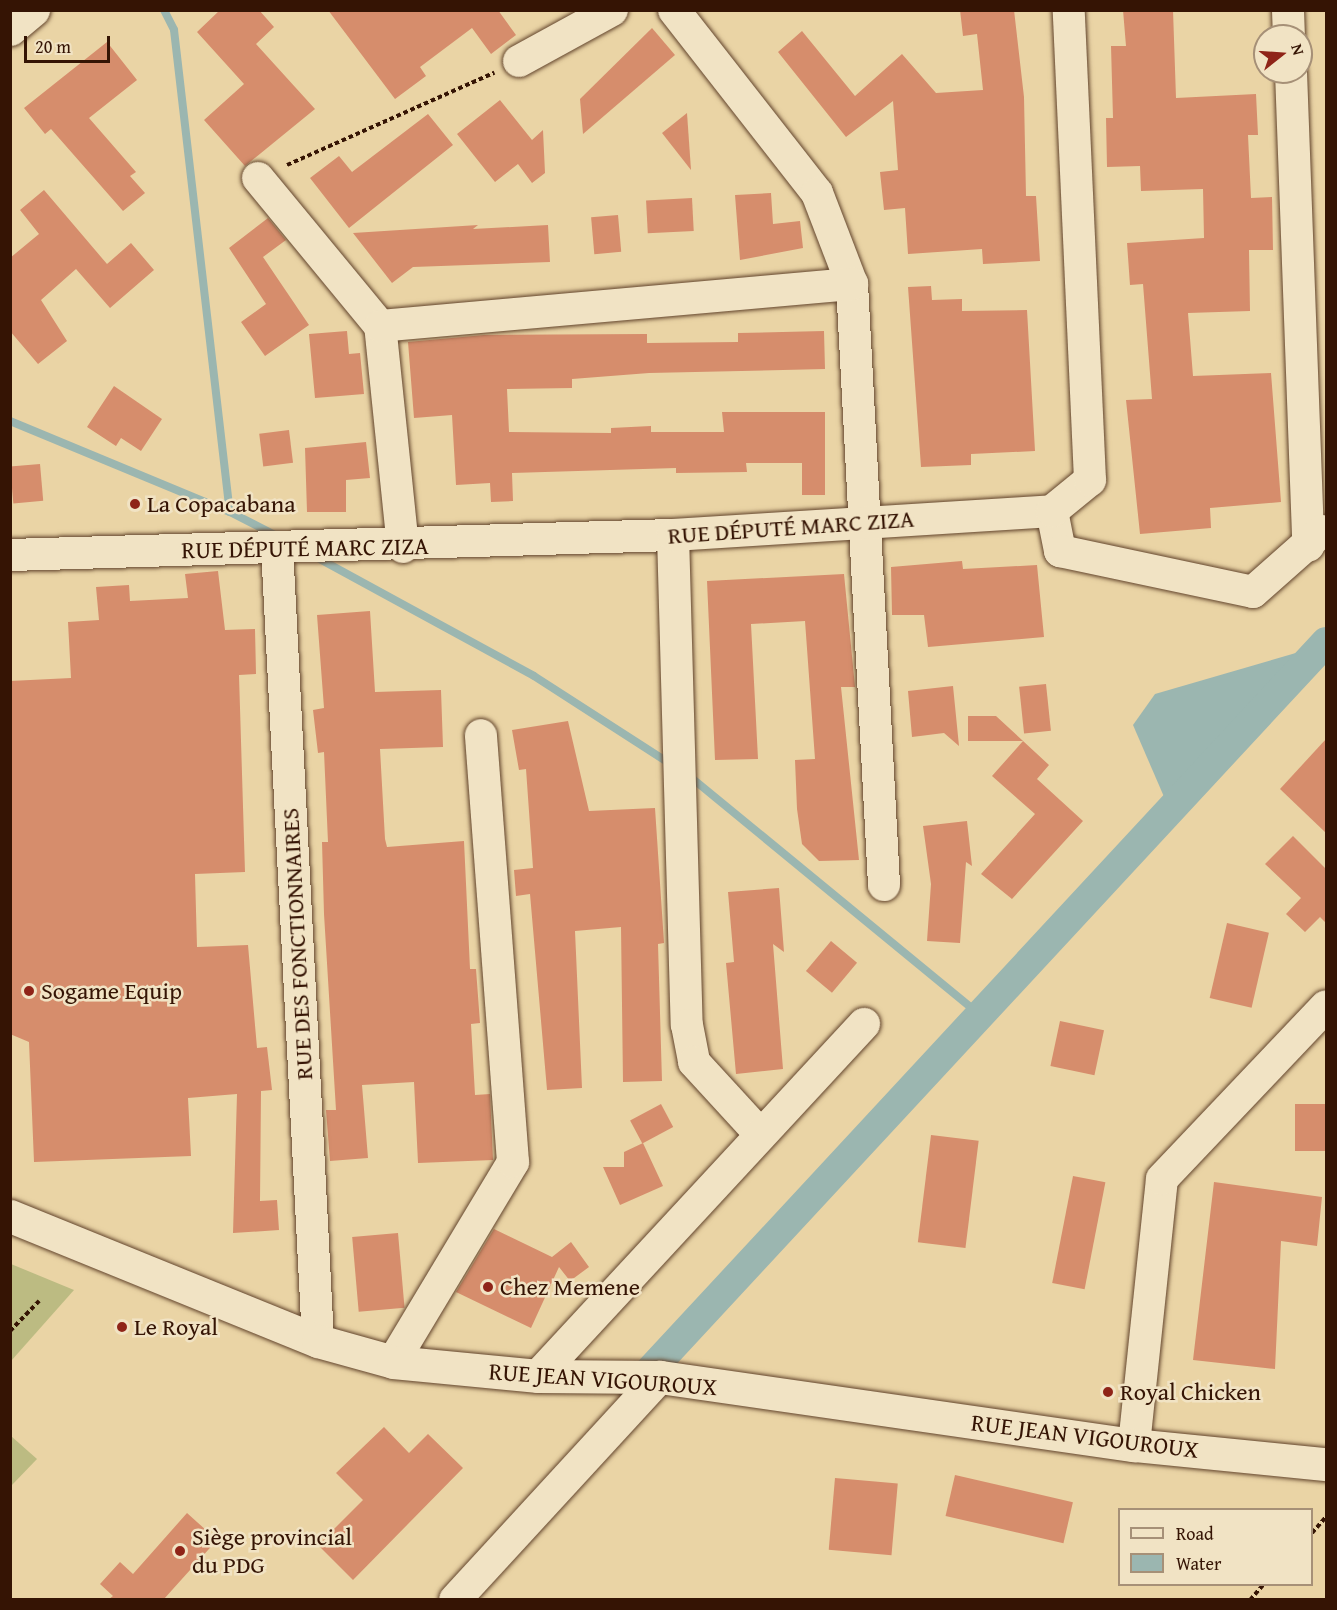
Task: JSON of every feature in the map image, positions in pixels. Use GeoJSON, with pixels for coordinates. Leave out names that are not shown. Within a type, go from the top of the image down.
{"type":"FeatureCollection","features":[{"type":"Feature","properties":{"kind":"street"},"geometry":{"type":"LineString","coordinates":[[10,29],[33,10]]}},
{"type":"Feature","properties":{"kind":"street"},"geometry":{"type":"LineString","coordinates":[[519,62],[612,10]]}},
{"type":"Feature","properties":{"kind":"street"},"geometry":{"type":"LineString","coordinates":[[674,10],[817,193],[852,284],[884,885]]}},
{"type":"Feature","properties":{"kind":"street"},"geometry":{"type":"LineString","coordinates":[[1069,10],[1089,480],[1052,511],[1059,551],[1252,592],[1317,536],[1292,84]]}},
{"type":"Feature","properties":{"kind":"street"},"geometry":{"type":"LineString","coordinates":[[258,178],[380,326],[403,547]]}},
{"type":"Feature","properties":{"kind":"street"},"geometry":{"type":"LineString","coordinates":[[380,326],[852,284]]}},
{"type":"Feature","properties":{"kind":"street","name":"RUE DÉPUTÉ MARC ZIZA"},"geometry":{"type":"LineString","coordinates":[[10,555],[337,544],[403,547],[674,536],[1052,511]]}},
{"type":"Feature","properties":{"kind":"street"},"geometry":{"type":"LineString","coordinates":[[674,536],[687,1025],[694,1062],[760,1134]]}},
{"type":"Feature","properties":{"kind":"street","name":"RUE DES FONCTIONNAIRES"},"geometry":{"type":"LineString","coordinates":[[282,547],[318,1341]]}},
{"type":"Feature","properties":{"kind":"street"},"geometry":{"type":"LineString","coordinates":[[393,1362],[513,1162],[481,735]]}},
{"type":"Feature","properties":{"kind":"street"},"geometry":{"type":"LineString","coordinates":[[1134,1445],[1162,1179],[1326,1006]]}},
{"type":"Feature","properties":{"kind":"street"},"geometry":{"type":"LineString","coordinates":[[538,1376],[864,1024]]}},
{"type":"Feature","properties":{"kind":"street","name":"RUE JEAN VIGOUROUX"},"geometry":{"type":"LineString","coordinates":[[10,1216],[318,1341],[393,1362],[538,1376],[593,1374],[660,1377],[1134,1445],[1326,1464]]}},
{"type":"Feature","properties":{"kind":"street"},"geometry":{"type":"LineString","coordinates":[[455,1599],[660,1377]]}},
{"type":"Feature","properties":{"kind":"path"},"geometry":{"type":"LineString","coordinates":[[258,178],[519,62]]}},
{"type":"Feature","properties":{"kind":"path"},"geometry":{"type":"LineString","coordinates":[[10,1331],[39,1300]]}},
{"type":"Feature","properties":{"kind":"path"},"geometry":{"type":"LineString","coordinates":[[1313,1531],[1326,1517]]}},
{"type":"Feature","properties":{"kind":"path"},"geometry":{"type":"LineString","coordinates":[[1250,1599],[1262,1586]]}},
{"type":"Feature","properties":{"kind":"shaded area"},"geometry":{"type":"Polygon","coordinates":[[[11,1264],[74,1290],[11,1361],[11,1264]]]}},
{"type":"Feature","properties":{"kind":"shaded area"},"geometry":{"type":"Polygon","coordinates":[[[11,1436],[37,1459],[11,1486],[11,1436]]]}},
{"type":"Feature","properties":{"kind":"water"},"geometry":{"type":"Polygon","coordinates":[[[1306,650],[1168,806],[1133,725],[1155,694],[1306,650]]]}},
{"type":"Feature","properties":{"kind":"building"},"geometry":{"type":"Polygon","coordinates":[[[220,10],[259,10],[274,27],[256,44],[315,109],[245,166],[204,120],[244,84],[197,32],[220,10]]]}},
{"type":"Feature","properties":{"kind":"building"},"geometry":{"type":"Polygon","coordinates":[[[328,10],[498,10],[516,35],[491,54],[472,28],[420,67],[426,76],[395,99],[328,10]]]}},
{"type":"Feature","properties":{"kind":"building"},"geometry":{"type":"Polygon","coordinates":[[[960,10],[1014,10],[1024,97],[1026,196],[1036,196],[1040,261],[983,264],[982,249],[908,254],[905,208],[884,210],[880,172],[898,170],[893,101],[846,137],[778,52],[802,31],[855,96],[902,54],[936,93],[983,90],[977,34],[963,36],[960,10]]]}},
{"type":"Feature","properties":{"kind":"building"},"geometry":{"type":"Polygon","coordinates":[[[1123,10],[1173,10],[1176,98],[1256,94],[1258,135],[1248,135],[1251,198],[1272,197],[1273,250],[1249,250],[1250,311],[1188,313],[1193,376],[1271,373],[1281,502],[1210,508],[1211,528],[1140,534],[1126,400],[1152,399],[1143,284],[1130,285],[1127,243],[1204,238],[1203,189],[1141,191],[1140,166],[1107,167],[1106,118],[1113,118],[1111,46],[1126,46],[1123,10]]]}},
{"type":"Feature","properties":{"kind":"building"},"geometry":{"type":"Polygon","coordinates":[[[652,28],[675,55],[583,134],[580,99],[652,28]]]}},
{"type":"Feature","properties":{"kind":"building"},"geometry":{"type":"Polygon","coordinates":[[[107,42],[137,80],[89,118],[136,172],[130,176],[145,193],[123,211],[51,129],[45,134],[24,108],[107,42]]]}},
{"type":"Feature","properties":{"kind":"building"},"geometry":{"type":"Polygon","coordinates":[[[500,100],[532,140],[543,130],[545,173],[532,183],[518,164],[495,182],[457,134],[500,100]]]}},
{"type":"Feature","properties":{"kind":"building"},"geometry":{"type":"Polygon","coordinates":[[[687,113],[691,170],[662,133],[687,113]]]}},
{"type":"Feature","properties":{"kind":"building"},"geometry":{"type":"Polygon","coordinates":[[[428,114],[453,145],[349,228],[310,178],[339,156],[352,172],[428,114]]]}},
{"type":"Feature","properties":{"kind":"building"},"geometry":{"type":"Polygon","coordinates":[[[44,190],[107,264],[131,243],[154,270],[110,308],[76,269],[41,300],[67,341],[38,364],[10,331],[10,258],[39,234],[20,210],[44,190]]]}},
{"type":"Feature","properties":{"kind":"building"},"geometry":{"type":"Polygon","coordinates":[[[771,193],[773,224],[800,221],[803,248],[740,260],[735,195],[771,193]]]}},
{"type":"Feature","properties":{"kind":"building"},"geometry":{"type":"Polygon","coordinates":[[[692,198],[694,231],[648,233],[646,200],[692,198]]]}},
{"type":"Feature","properties":{"kind":"building"},"geometry":{"type":"Polygon","coordinates":[[[618,215],[621,252],[594,254],[591,217],[618,215]]]}},
{"type":"Feature","properties":{"kind":"building"},"geometry":{"type":"Polygon","coordinates":[[[268,218],[286,240],[263,257],[309,325],[265,356],[241,322],[266,304],[229,248],[268,218]]]}},
{"type":"Feature","properties":{"kind":"building"},"geometry":{"type":"Polygon","coordinates":[[[478,225],[473,229],[548,225],[550,262],[413,267],[392,283],[353,233],[478,225]]]}},
{"type":"Feature","properties":{"kind":"building"},"geometry":{"type":"Polygon","coordinates":[[[931,286],[932,300],[962,299],[962,311],[1027,310],[1035,451],[971,454],[971,465],[921,467],[908,287],[931,286]]]}},
{"type":"Feature","properties":{"kind":"building"},"geometry":{"type":"Polygon","coordinates":[[[347,331],[349,354],[360,353],[364,394],[315,398],[309,334],[347,331]]]}},
{"type":"Feature","properties":{"kind":"building"},"geometry":{"type":"Polygon","coordinates":[[[824,331],[825,369],[649,373],[572,379],[572,388],[507,389],[509,432],[611,433],[611,428],[651,426],[651,432],[724,432],[722,412],[825,412],[825,495],[802,495],[802,463],[746,463],[747,472],[676,473],[676,468],[512,473],[513,501],[491,502],[490,483],[456,485],[452,415],[414,418],[408,342],[484,335],[647,334],[647,343],[738,342],[738,333],[824,331]]]}},
{"type":"Feature","properties":{"kind":"building"},"geometry":{"type":"Polygon","coordinates":[[[114,386],[162,419],[141,451],[121,438],[116,446],[87,427],[114,386]]]}},
{"type":"Feature","properties":{"kind":"building"},"geometry":{"type":"Polygon","coordinates":[[[289,430],[293,463],[263,466],[259,434],[289,430]]]}},
{"type":"Feature","properties":{"kind":"building"},"geometry":{"type":"Polygon","coordinates":[[[366,442],[370,478],[346,480],[346,512],[307,512],[305,448],[366,442]]]}},
{"type":"Feature","properties":{"kind":"building"},"geometry":{"type":"Polygon","coordinates":[[[40,464],[43,501],[13,503],[10,467],[40,464]]]}},
{"type":"Feature","properties":{"kind":"building"},"geometry":{"type":"Polygon","coordinates":[[[962,561],[963,569],[1037,565],[1044,637],[928,647],[924,615],[892,615],[891,567],[962,561]]]}},
{"type":"Feature","properties":{"kind":"building"},"geometry":{"type":"Polygon","coordinates":[[[218,571],[225,630],[255,629],[256,674],[239,675],[245,872],[195,874],[197,947],[248,945],[257,1048],[267,1047],[272,1090],[261,1091],[260,1201],[277,1200],[279,1230],[233,1233],[237,1094],[188,1098],[191,1156],[34,1162],[29,1042],[10,1034],[10,681],[71,678],[68,622],[99,620],[96,587],[129,585],[130,601],[188,598],[185,574],[218,571]]]}},
{"type":"Feature","properties":{"kind":"building"},"geometry":{"type":"Polygon","coordinates":[[[844,574],[855,687],[841,687],[859,860],[819,861],[802,844],[797,809],[795,760],[815,759],[805,621],[751,624],[758,759],[715,760],[707,581],[844,574]]]}},
{"type":"Feature","properties":{"kind":"building"},"geometry":{"type":"Polygon","coordinates":[[[370,611],[375,692],[441,690],[443,747],[380,749],[385,839],[387,847],[464,841],[470,969],[476,969],[480,1023],[471,1024],[475,1095],[490,1094],[493,1160],[418,1163],[414,1082],[362,1085],[368,1158],[330,1161],[326,1110],[336,1110],[324,914],[322,842],[328,842],[324,752],[318,753],[313,710],[324,708],[317,615],[370,611]]]}},
{"type":"Feature","properties":{"kind":"building"},"geometry":{"type":"Polygon","coordinates":[[[1046,684],[1051,731],[1024,734],[1019,687],[1046,684]]]}},
{"type":"Feature","properties":{"kind":"building"},"geometry":{"type":"Polygon","coordinates":[[[953,686],[959,746],[944,733],[912,737],[908,691],[953,686]]]}},
{"type":"Feature","properties":{"kind":"building"},"geometry":{"type":"Polygon","coordinates":[[[968,716],[996,716],[1049,765],[1037,779],[1083,821],[1012,899],[981,874],[1035,814],[992,776],[1023,741],[968,741],[968,716]]]}},
{"type":"Feature","properties":{"kind":"building"},"geometry":{"type":"Polygon","coordinates":[[[568,721],[589,811],[655,808],[664,943],[658,944],[662,1081],[623,1082],[621,927],[575,931],[582,1088],[547,1090],[530,894],[516,896],[514,870],[533,868],[526,769],[519,770],[512,730],[568,721]]]}},
{"type":"Feature","properties":{"kind":"building"},"geometry":{"type":"Polygon","coordinates":[[[1326,739],[1326,833],[1280,789],[1326,739]]]}},
{"type":"Feature","properties":{"kind":"building"},"geometry":{"type":"Polygon","coordinates":[[[967,821],[972,866],[966,862],[960,943],[927,941],[931,884],[923,826],[967,821]]]}},
{"type":"Feature","properties":{"kind":"building"},"geometry":{"type":"Polygon","coordinates":[[[1293,836],[1326,869],[1326,923],[1320,917],[1305,932],[1286,914],[1301,898],[1265,864],[1293,836]]]}},
{"type":"Feature","properties":{"kind":"building"},"geometry":{"type":"Polygon","coordinates":[[[779,888],[784,952],[773,944],[783,1069],[736,1074],[726,963],[734,962],[728,892],[779,888]]]}},
{"type":"Feature","properties":{"kind":"building"},"geometry":{"type":"Polygon","coordinates":[[[1227,923],[1269,933],[1252,1008],[1210,998],[1227,923]]]}},
{"type":"Feature","properties":{"kind":"building"},"geometry":{"type":"Polygon","coordinates":[[[831,941],[857,963],[832,993],[806,971],[831,941]]]}},
{"type":"Feature","properties":{"kind":"building"},"geometry":{"type":"Polygon","coordinates":[[[1060,1021],[1104,1030],[1094,1075],[1050,1066],[1060,1021]]]}},
{"type":"Feature","properties":{"kind":"building"},"geometry":{"type":"Polygon","coordinates":[[[661,1104],[673,1127],[642,1143],[630,1120],[661,1104]]]}},
{"type":"Feature","properties":{"kind":"building"},"geometry":{"type":"Polygon","coordinates":[[[1295,1104],[1326,1104],[1326,1151],[1295,1151],[1295,1104]]]}},
{"type":"Feature","properties":{"kind":"building"},"geometry":{"type":"Polygon","coordinates":[[[931,1135],[979,1141],[965,1248],[918,1242],[931,1135]]]}},
{"type":"Feature","properties":{"kind":"building"},"geometry":{"type":"Polygon","coordinates":[[[643,1143],[663,1186],[620,1205],[603,1167],[624,1167],[624,1152],[643,1143]]]}},
{"type":"Feature","properties":{"kind":"building"},"geometry":{"type":"Polygon","coordinates":[[[1073,1176],[1105,1182],[1085,1289],[1052,1283],[1073,1176]]]}},
{"type":"Feature","properties":{"kind":"building"},"geometry":{"type":"Polygon","coordinates":[[[1214,1182],[1322,1197],[1317,1246],[1281,1241],[1275,1369],[1193,1360],[1214,1182]]]}},
{"type":"Feature","properties":{"kind":"building"},"geometry":{"type":"Polygon","coordinates":[[[494,1229],[552,1257],[571,1242],[589,1267],[570,1281],[559,1267],[531,1328],[456,1292],[494,1229]]]}},
{"type":"Feature","properties":{"kind":"building"},"geometry":{"type":"Polygon","coordinates":[[[398,1233],[405,1308],[359,1312],[352,1237],[398,1233]]]}},
{"type":"Feature","properties":{"kind":"building"},"geometry":{"type":"Polygon","coordinates":[[[384,1427],[409,1453],[428,1434],[463,1468],[353,1580],[318,1545],[363,1500],[336,1473],[384,1427]]]}},
{"type":"Feature","properties":{"kind":"building"},"geometry":{"type":"Polygon","coordinates":[[[955,1475],[1073,1502],[1063,1543],[946,1516],[955,1475]]]}},
{"type":"Feature","properties":{"kind":"building"},"geometry":{"type":"Polygon","coordinates":[[[835,1478],[898,1483],[891,1555],[829,1550],[835,1478]]]}},
{"type":"Feature","properties":{"kind":"building","name":"Siège provincial du PDG"},"geometry":{"type":"Polygon","coordinates":[[[187,1513],[217,1540],[164,1599],[109,1599],[113,1596],[100,1584],[120,1562],[133,1574],[187,1513]]]}},
{"type":"Feature","properties":{"kind":"waterway"},"geometry":{"type":"LineString","coordinates":[[164,10],[174,30],[230,512],[275,535]]}},
{"type":"Feature","properties":{"kind":"waterway"},"geometry":{"type":"LineString","coordinates":[[10,421],[230,512]]}},
{"type":"Feature","properties":{"kind":"waterway"},"geometry":{"type":"LineString","coordinates":[[316,557],[534,676],[672,765]]}},
{"type":"Feature","properties":{"kind":"waterway"},"geometry":{"type":"LineString","coordinates":[[633,1389],[1326,642]]}},
{"type":"Feature","properties":{"kind":"waterway"},"geometry":{"type":"LineString","coordinates":[[688,775],[981,1016]]}},
{"type":"Feature","properties":{"kind":"place","name":"La Copacabana"},"geometry":{"type":"Point","coordinates":[135,504]}},
{"type":"Feature","properties":{"kind":"place","name":"Sogame Equip"},"geometry":{"type":"Point","coordinates":[29,991]}},
{"type":"Feature","properties":{"kind":"place","name":"Chez Memene"},"geometry":{"type":"Point","coordinates":[488,1287]}},
{"type":"Feature","properties":{"kind":"place","name":"Le Royal"},"geometry":{"type":"Point","coordinates":[122,1327]}},
{"type":"Feature","properties":{"kind":"place","name":"Royal Chicken"},"geometry":{"type":"Point","coordinates":[1108,1392]}},
{"type":"Feature","properties":{"kind":"place","name":"Siège provincial du PDG"},"geometry":{"type":"Point","coordinates":[180,1551]}}]}
